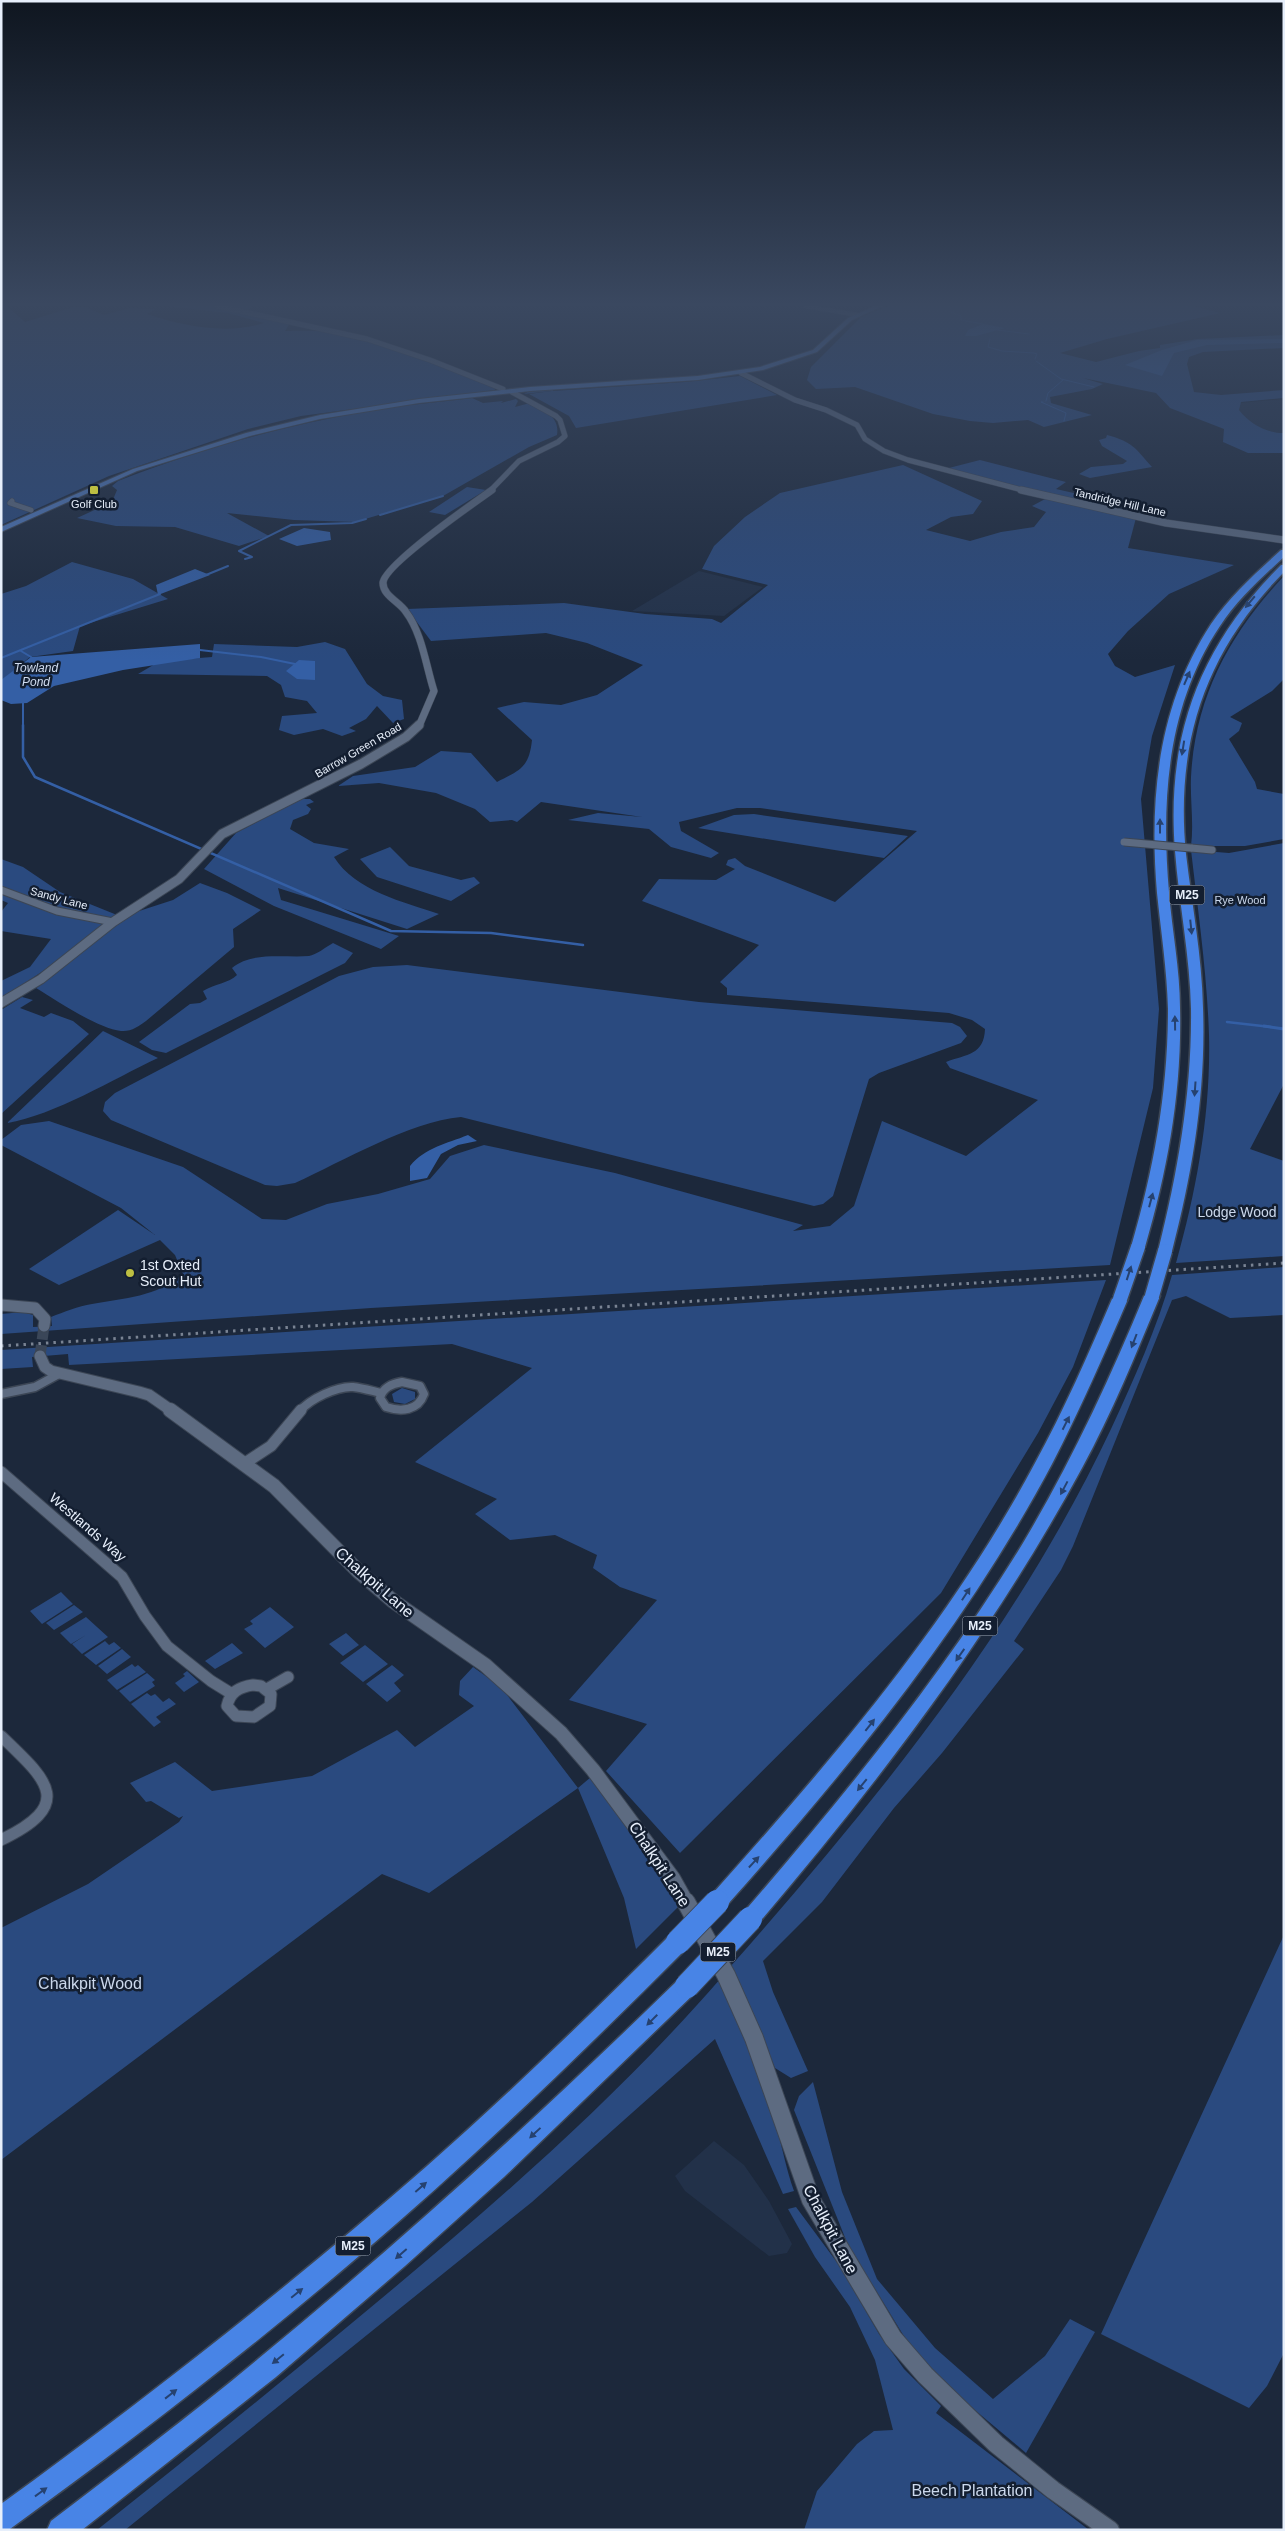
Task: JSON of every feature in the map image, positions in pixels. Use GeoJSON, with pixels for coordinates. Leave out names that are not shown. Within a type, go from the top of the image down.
{"type":"FeatureCollection","features":[{"type":"Feature","properties":{"kind":"highway","name":"M25"},"geometry":{"type":"LineString","coordinates":[[1,2520],[215,2359],[371,2231],[510,2109],[721,1898],[852,1748],[957,1608],[1012,1522],[1057,1442],[1093,1368],[1138,1247],[1166,1136],[1174,1057],[1174,998],[1160,832],[1162,772],[1167,738],[1185,681],[1206,639],[1247,586],[1284,552]]}},
{"type":"Feature","properties":{"kind":"highway","name":"M25"},"geometry":{"type":"LineString","coordinates":[[60,2530],[213,2413],[368,2283],[513,2153],[686,1986],[750,1919],[834,1820],[908,1727],[1004,1590],[1054,1506],[1096,1426],[1130,1351],[1152,1296],[1166,1251],[1191,1133],[1197,1060],[1195,968],[1179,818],[1183,749],[1199,689],[1219,647],[1247,606],[1284,567]]}},
{"type":"Feature","properties":{"kind":"main road"},"geometry":{"type":"LineString","coordinates":[[1,530],[111,479],[220,441],[293,424]]}},
{"type":"Feature","properties":{"kind":"street","name":"Barrow Green Road"},"geometry":{"type":"LineString","coordinates":[[1,1003],[41,979],[113,922],[179,879],[222,834],[361,764],[406,737],[418,726],[434,691],[414,626],[406,611],[386,592],[383,583],[385,576],[414,548],[493,489],[518,461],[563,439],[565,432],[562,424]]}},
{"type":"Feature","properties":{"kind":"street","name":"Tandridge Hill Lane"},"geometry":{"type":"LineString","coordinates":[[855,424],[864,439],[884,451],[908,460],[992,483],[1209,531],[1284,540]]}},
{"type":"Feature","properties":{"kind":"street"},"geometry":{"type":"LineString","coordinates":[[12,501],[10,503],[31,510]]}},
{"type":"Feature","properties":{"kind":"street"},"geometry":{"type":"LineString","coordinates":[[1124,842],[1212,850]]}},
{"type":"Feature","properties":{"kind":"street","name":"Sandy Lane"},"geometry":{"type":"LineString","coordinates":[[1,890],[57,910],[113,922]]}},
{"type":"Feature","properties":{"kind":"street"},"geometry":{"type":"LineString","coordinates":[[1,1305],[35,1308],[45,1319],[44,1326]]}},
{"type":"Feature","properties":{"kind":"street"},"geometry":{"type":"LineString","coordinates":[[40,1356],[45,1368],[58,1375]]}},
{"type":"Feature","properties":{"kind":"street"},"geometry":{"type":"LineString","coordinates":[[1,1394],[35,1387],[58,1375]]}},
{"type":"Feature","properties":{"kind":"street","name":"Chalkpit Lane"},"geometry":{"type":"LineString","coordinates":[[58,1375],[135,1389],[149,1395],[245,1463],[302,1512],[359,1572],[393,1601],[485,1665],[561,1733],[593,1770],[673,1878],[726,1975],[754,2038],[812,2200],[893,2338],[925,2375],[996,2444],[1053,2490],[1110,2530]]}},
{"type":"Feature","properties":{"kind":"street"},"geometry":{"type":"LineString","coordinates":[[245,1463],[271,1446],[304,1406],[324,1394],[351,1387],[381,1393]]}},
{"type":"Feature","properties":{"kind":"street","name":"Westlands Way"},"geometry":{"type":"LineString","coordinates":[[1,1472],[122,1577],[145,1616],[167,1646],[211,1681],[232,1694]]}},
{"type":"Feature","properties":{"kind":"street"},"geometry":{"type":"LineString","coordinates":[[267,1689],[288,1677]]}},
{"type":"Feature","properties":{"kind":"street"},"geometry":{"type":"LineString","coordinates":[[245,1686],[261,1686],[267,1689],[271,1694],[270,1706],[261,1715],[248,1719],[234,1716],[229,1712],[228,1700],[232,1694],[245,1686]]}},
{"type":"Feature","properties":{"kind":"street"},"geometry":{"type":"LineString","coordinates":[[1,1736],[44,1781],[48,1795],[46,1804],[37,1820],[1,1840]]}},
{"type":"Feature","properties":{"kind":"shaded area"},"geometry":{"type":"Polygon","coordinates":[[[1246,424],[1284,424],[1284,436],[1261,435],[1246,424]]]}},
{"type":"Feature","properties":{"kind":"shaded area"},"geometry":{"type":"Polygon","coordinates":[[[699,571],[763,587],[724,616],[632,611],[699,571]]]}},
{"type":"Feature","properties":{"kind":"shaded area"},"geometry":{"type":"Polygon","coordinates":[[[714,2141],[744,2165],[769,2201],[792,2244],[787,2253],[769,2256],[685,2191],[675,2176],[714,2141]]]}},
{"type":"Feature","properties":{"kind":"green space"},"geometry":{"type":"Polygon","coordinates":[[[1,424],[268,424],[248,429],[109,476],[1,525],[1,424]]]}},
{"type":"Feature","properties":{"kind":"green space"},"geometry":{"type":"Polygon","coordinates":[[[556,424],[557,435],[529,447],[443,496],[355,522],[294,520],[227,513],[269,536],[239,546],[175,527],[116,526],[77,518],[112,502],[117,490],[112,486],[118,481],[178,459],[269,432],[300,425],[556,424]]]}},
{"type":"Feature","properties":{"kind":"green space"},"geometry":{"type":"Polygon","coordinates":[[[574,424],[600,424],[576,428],[574,424]]]}},
{"type":"Feature","properties":{"kind":"green space"},"geometry":{"type":"Polygon","coordinates":[[[1037,424],[1056,424],[1044,427],[1037,424]]]}},
{"type":"Feature","properties":{"kind":"green space"},"geometry":{"type":"Polygon","coordinates":[[[1211,424],[1254,424],[1277,433],[1284,433],[1284,453],[1248,453],[1223,442],[1224,429],[1211,424]]]}},
{"type":"Feature","properties":{"kind":"green space"},"geometry":{"type":"Polygon","coordinates":[[[1107,435],[1123,440],[1133,446],[1152,467],[1090,478],[1079,474],[1091,467],[1123,464],[1127,461],[1102,446],[1099,440],[1106,438],[1107,435]]]}},
{"type":"Feature","properties":{"kind":"green space"},"geometry":{"type":"Polygon","coordinates":[[[980,460],[1066,482],[1056,489],[1078,494],[1075,498],[1097,501],[1105,507],[945,469],[980,460]]]}},
{"type":"Feature","properties":{"kind":"green space"},"geometry":{"type":"Polygon","coordinates":[[[903,465],[982,501],[973,514],[951,517],[926,530],[970,541],[1001,532],[1034,527],[1046,512],[1032,506],[1047,498],[1136,518],[1128,548],[1234,565],[1169,594],[1128,631],[1108,654],[1115,666],[1135,677],[1175,665],[1152,736],[1141,799],[1159,1009],[1153,1088],[1110,1265],[371,1308],[1,1334],[1,1314],[23,1312],[33,1315],[33,1327],[52,1326],[51,1317],[71,1309],[151,1292],[173,1282],[183,1274],[175,1255],[160,1240],[59,1285],[29,1269],[118,1210],[155,1235],[121,1208],[1,1145],[1,1140],[21,1125],[49,1121],[183,1167],[262,1219],[286,1220],[327,1204],[378,1194],[430,1179],[450,1156],[484,1145],[615,1173],[803,1225],[793,1231],[830,1226],[854,1206],[882,1121],[966,1156],[1038,1100],[950,1068],[946,1062],[978,1049],[984,1038],[985,1029],[972,1020],[949,1013],[727,995],[727,988],[720,982],[759,945],[642,901],[659,879],[716,880],[735,869],[726,865],[728,860],[735,858],[745,866],[835,902],[917,831],[760,808],[737,808],[679,822],[681,831],[719,853],[711,858],[671,847],[649,829],[568,820],[598,813],[642,817],[541,802],[517,822],[512,820],[490,822],[475,809],[436,793],[379,783],[338,786],[353,776],[415,767],[441,751],[471,753],[497,782],[522,767],[531,749],[532,740],[497,708],[524,702],[561,705],[597,695],[643,665],[587,643],[546,633],[431,641],[407,609],[564,603],[645,614],[712,619],[721,623],[768,585],[702,569],[714,546],[745,517],[780,493],[903,465]]]}},
{"type":"Feature","properties":{"kind":"green space"},"geometry":{"type":"Polygon","coordinates":[[[467,487],[486,490],[445,515],[429,512],[467,487]]]}},
{"type":"Feature","properties":{"kind":"green space"},"geometry":{"type":"Polygon","coordinates":[[[72,562],[133,579],[168,599],[80,626],[73,651],[30,657],[1,681],[1,594],[26,586],[72,562]]]}},
{"type":"Feature","properties":{"kind":"green space"},"geometry":{"type":"Polygon","coordinates":[[[1284,576],[1283,680],[1272,691],[1230,717],[1242,723],[1239,731],[1229,739],[1255,782],[1257,789],[1284,794],[1284,839],[1245,846],[1191,846],[1191,777],[1194,748],[1208,693],[1219,668],[1247,620],[1284,576]]]}},
{"type":"Feature","properties":{"kind":"green space"},"geometry":{"type":"Polygon","coordinates":[[[325,642],[345,649],[367,684],[383,696],[402,700],[404,719],[393,723],[377,706],[366,719],[349,728],[356,731],[342,736],[323,729],[294,735],[279,730],[282,716],[317,713],[307,701],[285,697],[281,685],[267,676],[138,674],[160,661],[212,657],[214,644],[297,647],[325,642]]]}},
{"type":"Feature","properties":{"kind":"green space"},"geometry":{"type":"Polygon","coordinates":[[[301,799],[310,799],[314,802],[306,805],[311,809],[308,814],[293,820],[290,829],[314,843],[349,849],[334,857],[354,879],[367,887],[396,900],[439,914],[407,929],[278,888],[281,900],[399,936],[381,949],[274,906],[204,869],[236,833],[301,799]]]}},
{"type":"Feature","properties":{"kind":"green space"},"geometry":{"type":"Polygon","coordinates":[[[754,814],[908,836],[884,858],[698,828],[734,815],[754,814]]]}},
{"type":"Feature","properties":{"kind":"green space"},"geometry":{"type":"Polygon","coordinates":[[[1284,843],[1284,1084],[1250,1149],[1284,1161],[1284,1256],[1176,1263],[1196,1178],[1208,1092],[1209,1035],[1206,989],[1191,850],[1229,853],[1284,843]]]}},
{"type":"Feature","properties":{"kind":"green space"},"geometry":{"type":"Polygon","coordinates":[[[390,847],[409,866],[461,880],[474,877],[480,883],[451,901],[377,877],[360,859],[390,847]]]}},
{"type":"Feature","properties":{"kind":"green space"},"geometry":{"type":"Polygon","coordinates":[[[1,859],[23,867],[60,892],[117,915],[52,965],[1,999],[1,981],[30,967],[51,939],[1,931],[1,912],[8,903],[1,900],[1,859]]]}},
{"type":"Feature","properties":{"kind":"green space"},"geometry":{"type":"Polygon","coordinates":[[[200,883],[227,893],[261,910],[233,929],[234,947],[141,1025],[125,1031],[111,1029],[77,1013],[36,988],[136,912],[173,900],[200,883]]]}},
{"type":"Feature","properties":{"kind":"green space"},"geometry":{"type":"Polygon","coordinates":[[[333,943],[353,953],[345,963],[166,1053],[152,1050],[139,1042],[190,1004],[200,1003],[207,999],[203,991],[234,978],[237,975],[232,968],[240,963],[259,957],[309,956],[318,953],[333,943]]]}},
{"type":"Feature","properties":{"kind":"green space"},"geometry":{"type":"Polygon","coordinates":[[[407,965],[699,1002],[952,1023],[960,1027],[967,1036],[961,1043],[879,1073],[869,1079],[833,1196],[823,1204],[814,1206],[461,1117],[441,1120],[398,1134],[295,1183],[277,1186],[265,1185],[111,1120],[103,1111],[105,1102],[115,1093],[339,976],[373,967],[407,965]]]}},
{"type":"Feature","properties":{"kind":"green space"},"geometry":{"type":"Polygon","coordinates":[[[22,997],[33,1000],[20,1008],[44,1017],[51,1013],[73,1021],[89,1034],[1,1114],[1,1010],[22,997]]]}},
{"type":"Feature","properties":{"kind":"green space"},"geometry":{"type":"Polygon","coordinates":[[[103,1031],[158,1058],[64,1104],[25,1119],[7,1123],[103,1031]]]}},
{"type":"Feature","properties":{"kind":"green space"},"geometry":{"type":"Polygon","coordinates":[[[1284,1267],[1284,1315],[1230,1318],[1186,1296],[1172,1300],[1073,1546],[1061,1570],[1014,1641],[1024,1649],[942,1753],[894,1808],[822,1902],[763,1961],[773,1992],[808,2071],[791,2078],[775,2068],[743,1990],[730,1967],[890,1777],[940,1712],[1032,1575],[1073,1504],[1111,1429],[1152,1334],[1172,1275],[1284,1267]]]}},
{"type":"Feature","properties":{"kind":"green space"},"geometry":{"type":"Polygon","coordinates":[[[1106,1280],[1073,1367],[1038,1433],[941,1593],[680,1853],[606,1771],[647,1724],[569,1700],[657,1600],[620,1587],[593,1568],[597,1555],[555,1535],[510,1540],[475,1514],[497,1499],[415,1462],[532,1368],[452,1344],[69,1365],[68,1354],[32,1357],[33,1367],[1,1369],[1,1350],[1106,1280]]]}},
{"type":"Feature","properties":{"kind":"green space"},"geometry":{"type":"Polygon","coordinates":[[[402,1388],[415,1392],[415,1399],[405,1404],[394,1402],[392,1394],[402,1388]]]}},
{"type":"Feature","properties":{"kind":"green space"},"geometry":{"type":"Polygon","coordinates":[[[61,1592],[73,1604],[42,1624],[30,1611],[61,1592]]]}},
{"type":"Feature","properties":{"kind":"green space"},"geometry":{"type":"Polygon","coordinates":[[[74,1605],[83,1612],[54,1630],[46,1623],[74,1605]]]}},
{"type":"Feature","properties":{"kind":"green space"},"geometry":{"type":"Polygon","coordinates":[[[270,1607],[294,1627],[265,1648],[244,1629],[253,1624],[250,1621],[270,1607]]]}},
{"type":"Feature","properties":{"kind":"green space"},"geometry":{"type":"Polygon","coordinates":[[[86,1617],[108,1637],[82,1654],[72,1644],[86,1635],[71,1644],[60,1633],[86,1617]]]}},
{"type":"Feature","properties":{"kind":"green space"},"geometry":{"type":"Polygon","coordinates":[[[346,1633],[359,1645],[343,1656],[329,1644],[346,1633]]]}},
{"type":"Feature","properties":{"kind":"green space"},"geometry":{"type":"Polygon","coordinates":[[[105,1641],[109,1645],[114,1642],[121,1648],[96,1665],[84,1655],[105,1641]]]}},
{"type":"Feature","properties":{"kind":"green space"},"geometry":{"type":"Polygon","coordinates":[[[232,1643],[243,1653],[215,1669],[205,1661],[232,1643]]]}},
{"type":"Feature","properties":{"kind":"green space"},"geometry":{"type":"Polygon","coordinates":[[[365,1645],[388,1664],[363,1682],[340,1663],[365,1645]]]}},
{"type":"Feature","properties":{"kind":"green space"},"geometry":{"type":"Polygon","coordinates":[[[122,1649],[131,1657],[107,1674],[98,1666],[122,1649]]]}},
{"type":"Feature","properties":{"kind":"green space"},"geometry":{"type":"Polygon","coordinates":[[[132,1664],[135,1667],[138,1665],[146,1672],[117,1690],[107,1680],[132,1664]]]}},
{"type":"Feature","properties":{"kind":"green space"},"geometry":{"type":"Polygon","coordinates":[[[392,1665],[404,1675],[394,1683],[401,1691],[387,1702],[366,1684],[392,1665]]]}},
{"type":"Feature","properties":{"kind":"green space","name":"Chalkpit Wood"},"geometry":{"type":"Polygon","coordinates":[[[473,1667],[501,1687],[578,1788],[429,1893],[382,1874],[1,2160],[1,1928],[88,1884],[179,1822],[183,1816],[179,1818],[151,1801],[146,1802],[130,1783],[175,1762],[212,1791],[312,1776],[397,1730],[415,1747],[474,1706],[459,1695],[460,1681],[473,1667]]]}},
{"type":"Feature","properties":{"kind":"green space"},"geometry":{"type":"Polygon","coordinates":[[[187,1671],[199,1682],[184,1692],[175,1683],[185,1676],[183,1674],[187,1671]]]}},
{"type":"Feature","properties":{"kind":"green space"},"geometry":{"type":"Polygon","coordinates":[[[147,1673],[155,1680],[152,1682],[155,1686],[130,1702],[119,1691],[147,1673]]]}},
{"type":"Feature","properties":{"kind":"green space"},"geometry":{"type":"Polygon","coordinates":[[[147,1693],[151,1696],[155,1694],[163,1702],[169,1698],[176,1704],[156,1717],[161,1722],[154,1727],[131,1704],[147,1693]]]}},
{"type":"Feature","properties":{"kind":"green space"},"geometry":{"type":"Polygon","coordinates":[[[591,1777],[683,1902],[636,1949],[624,1898],[578,1788],[591,1777]]]}},
{"type":"Feature","properties":{"kind":"green space"},"geometry":{"type":"Polygon","coordinates":[[[1284,1935],[1284,2353],[1267,2386],[1249,2408],[1101,2334],[1284,1935]]]}},
{"type":"Feature","properties":{"kind":"green space"},"geometry":{"type":"Polygon","coordinates":[[[721,1978],[744,2034],[764,2091],[777,2129],[794,2191],[783,2194],[715,2039],[532,2202],[125,2530],[97,2530],[336,2336],[508,2190],[639,2067],[721,1978]]]}},
{"type":"Feature","properties":{"kind":"green space"},"geometry":{"type":"Polygon","coordinates":[[[813,2082],[842,2192],[877,2279],[935,2348],[993,2399],[1045,2356],[1070,2319],[1095,2332],[1026,2453],[951,2390],[910,2346],[848,2245],[794,2110],[799,2096],[813,2082]]]}},
{"type":"Feature","properties":{"kind":"green space","name":"Beech Plantation"},"geometry":{"type":"Polygon","coordinates":[[[796,2207],[839,2265],[879,2334],[904,2369],[941,2406],[936,2413],[1089,2530],[804,2530],[817,2491],[857,2444],[874,2431],[893,2430],[875,2360],[850,2307],[815,2257],[788,2209],[796,2207]]]}},
{"type":"Feature","properties":{"kind":"water"},"geometry":{"type":"Polygon","coordinates":[[[304,528],[330,532],[331,540],[297,546],[279,539],[304,528]]]}},
{"type":"Feature","properties":{"kind":"water"},"geometry":{"type":"Polygon","coordinates":[[[195,569],[210,575],[158,595],[156,585],[195,569]]]}},
{"type":"Feature","properties":{"kind":"water","name":"Towland Pond"},"geometry":{"type":"Polygon","coordinates":[[[200,644],[200,658],[123,670],[54,686],[27,703],[11,704],[1,700],[1,680],[31,657],[200,644]]]}},
{"type":"Feature","properties":{"kind":"water"},"geometry":{"type":"Polygon","coordinates":[[[299,660],[315,661],[315,680],[297,679],[286,671],[299,660]]]}},
{"type":"Feature","properties":{"kind":"water"},"geometry":{"type":"Polygon","coordinates":[[[468,1135],[477,1141],[458,1145],[441,1154],[427,1178],[410,1181],[410,1166],[423,1154],[468,1135]]]}},
{"type":"Feature","properties":{"kind":"waterway"},"geometry":{"type":"LineString","coordinates":[[380,515],[443,496]]}},
{"type":"Feature","properties":{"kind":"waterway"},"geometry":{"type":"LineString","coordinates":[[245,559],[252,557],[239,551],[291,525],[352,523],[366,519]]}},
{"type":"Feature","properties":{"kind":"waterway"},"geometry":{"type":"LineString","coordinates":[[206,575],[228,566]]}},
{"type":"Feature","properties":{"kind":"waterway"},"geometry":{"type":"LineString","coordinates":[[1,658],[160,594]]}},
{"type":"Feature","properties":{"kind":"waterway"},"geometry":{"type":"LineString","coordinates":[[200,650],[261,657],[295,664]]}},
{"type":"Feature","properties":{"kind":"waterway"},"geometry":{"type":"LineString","coordinates":[[21,651],[31,657]]}},
{"type":"Feature","properties":{"kind":"waterway"},"geometry":{"type":"LineString","coordinates":[[23,703],[23,757],[35,777],[391,931],[491,933],[583,945]]}},
{"type":"Feature","properties":{"kind":"waterway"},"geometry":{"type":"LineString","coordinates":[[1227,1022],[1270,1027]]}},
{"type":"Feature","properties":{"kind":"waterway"},"geometry":{"type":"LineString","coordinates":[[1264,1026],[1270,1027]]}},
{"type":"Feature","properties":{"kind":"waterway"},"geometry":{"type":"LineString","coordinates":[[1270,1027],[1284,1029]]}},
{"type":"Feature","properties":{"kind":"tunnel"},"geometry":{"type":"LineString","coordinates":[[40,1356],[44,1326]]}},
{"type":"Feature","properties":{"kind":"railway"},"geometry":{"type":"LineString","coordinates":[[1,1346],[1284,1263]]}},
{"type":"Feature","properties":{"kind":"place","name":"Golf Club"},"geometry":{"type":"Point","coordinates":[94,490]}},
{"type":"Feature","properties":{"kind":"place","name":"1st Oxted Scout Hut"},"geometry":{"type":"Point","coordinates":[130,1273]}},
{"type":"Feature","properties":{"kind":"park label","name":"Rye Wood"},"geometry":{"type":"Point","coordinates":[1240,900]}},
{"type":"Feature","properties":{"kind":"park label","name":"Lodge Wood"},"geometry":{"type":"Point","coordinates":[1237,1212]}}]}
